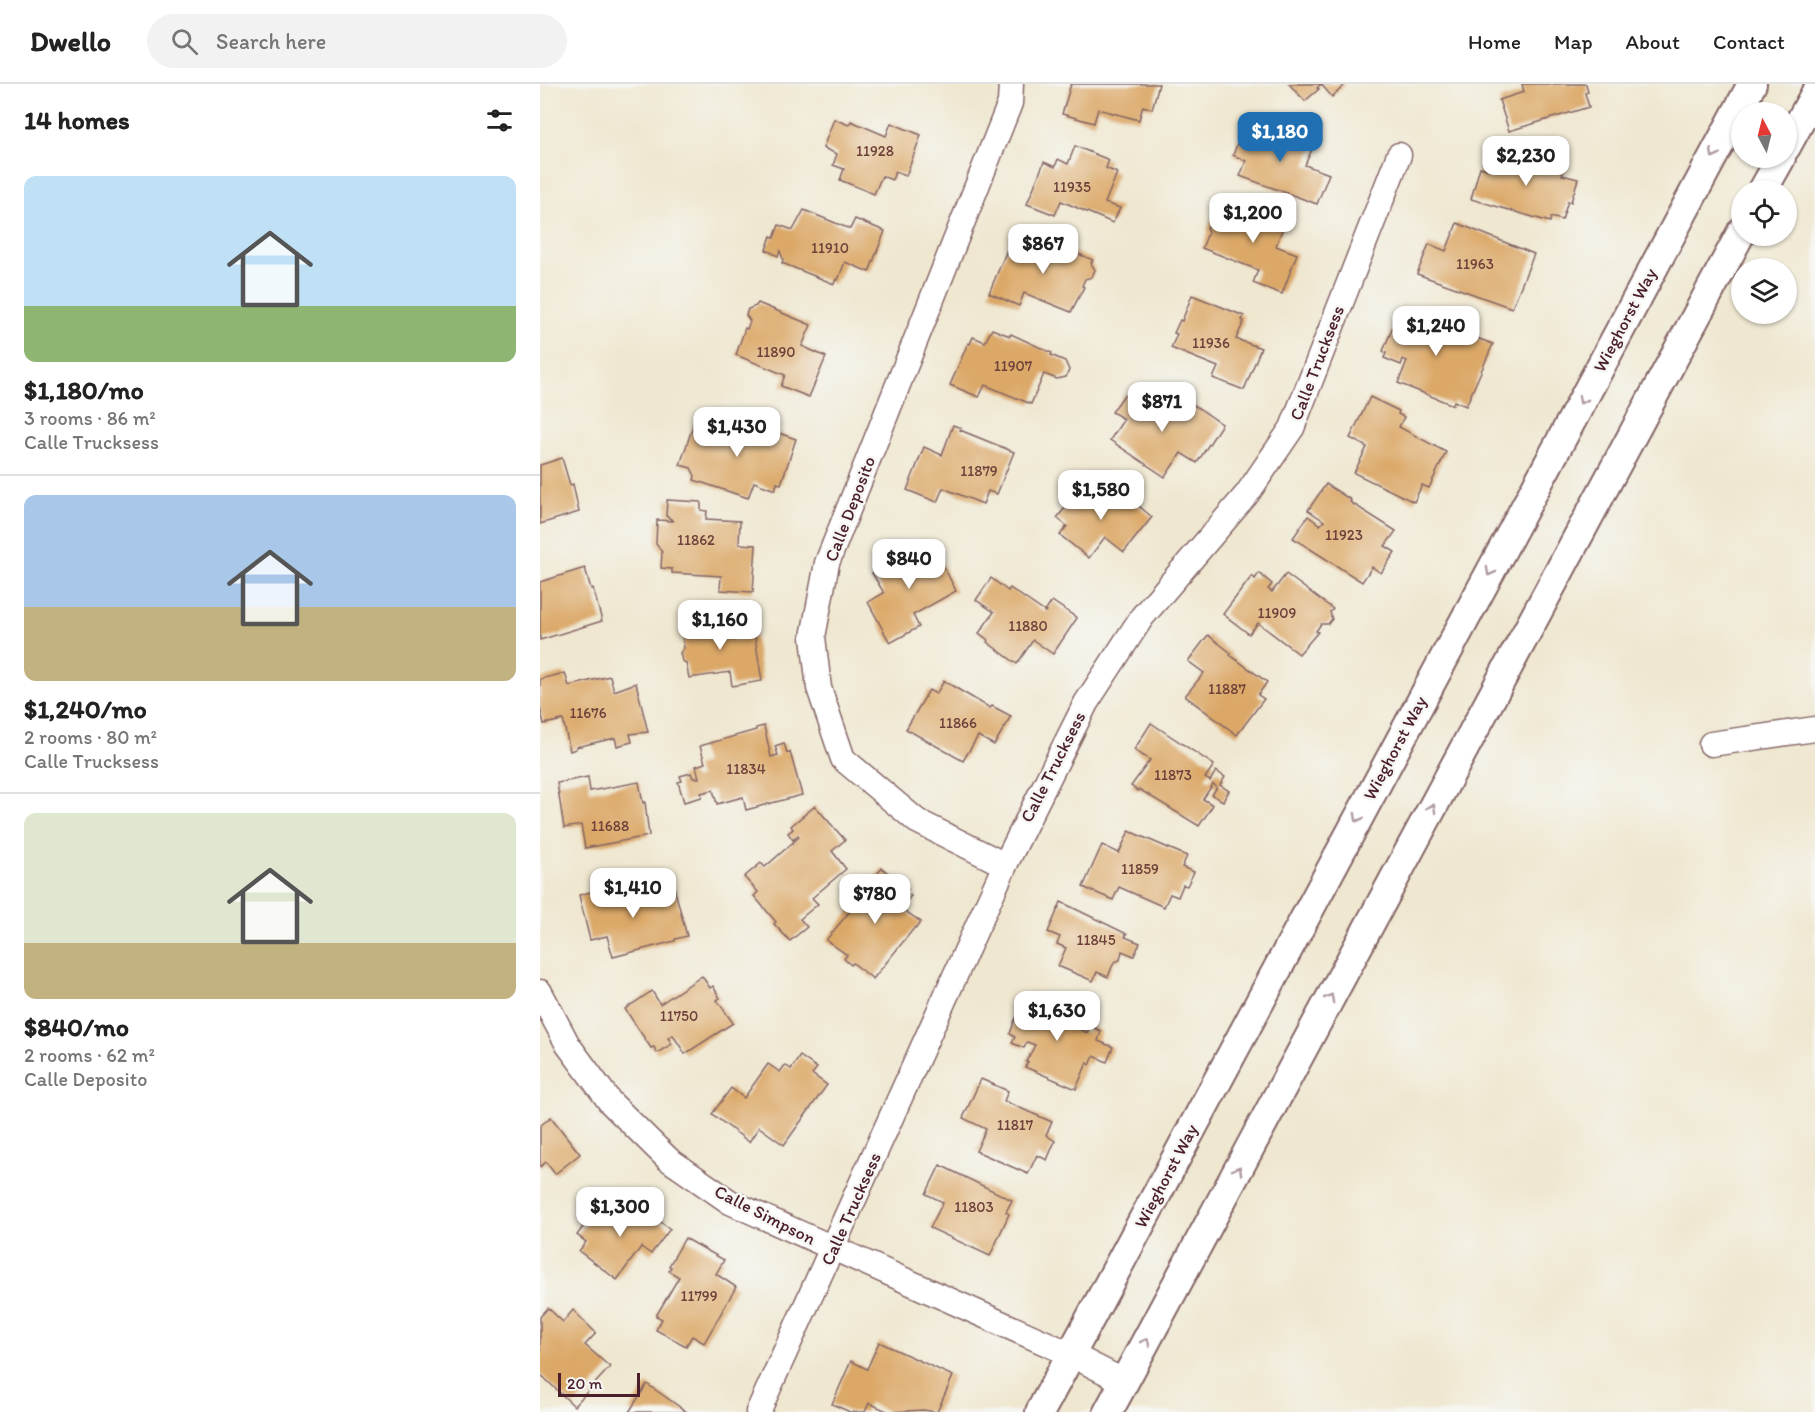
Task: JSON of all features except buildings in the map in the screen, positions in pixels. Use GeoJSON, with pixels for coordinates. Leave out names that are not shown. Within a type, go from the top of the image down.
{"type":"FeatureCollection","features":[{"type":"Feature","properties":{"kind":"street","name":"Calle Deposito"},"geometry":{"type":"LineString","coordinates":[[1005,865],[917,821],[843,759],[819,688],[813,637],[827,563],[1010,103],[1011,84]]}},
{"type":"Feature","properties":{"kind":"street","name":"Wieghorst Way"},"geometry":{"type":"LineString","coordinates":[[1040,1412],[1752,84]]}},
{"type":"Feature","properties":{"kind":"street"},"geometry":{"type":"LineString","coordinates":[[1797,127],[1815,93]]}},
{"type":"Feature","properties":{"kind":"street","name":"Calle Trucksess"},"geometry":{"type":"LineString","coordinates":[[758,1412],[1005,865],[1086,703],[1142,617],[1247,494],[1292,428],[1399,155]]}},
{"type":"Feature","properties":{"kind":"street"},"geometry":{"type":"LineString","coordinates":[[1108,1412],[1734,246]]}},
{"type":"Feature","properties":{"kind":"street"},"geometry":{"type":"LineString","coordinates":[[1711,744],[1815,729]]}},
{"type":"Feature","properties":{"kind":"street","name":"Calle Simpson"},"geometry":{"type":"LineString","coordinates":[[540,992],[568,1045],[588,1074],[626,1119],[668,1159],[730,1202],[1070,1354],[1125,1382]]}}]}
